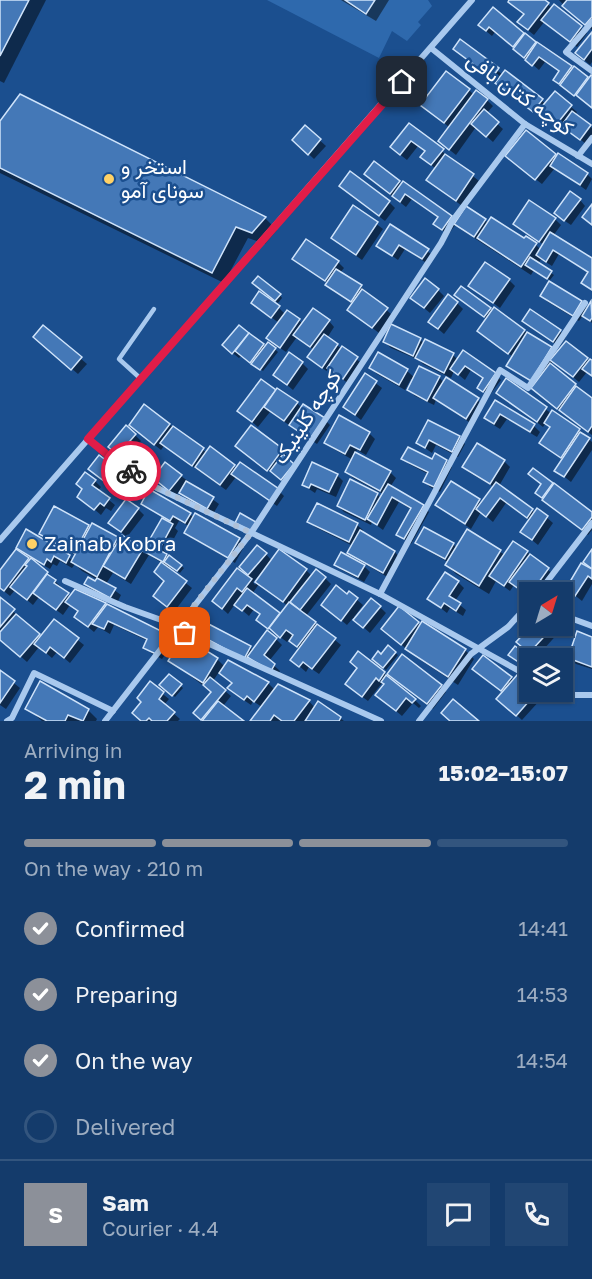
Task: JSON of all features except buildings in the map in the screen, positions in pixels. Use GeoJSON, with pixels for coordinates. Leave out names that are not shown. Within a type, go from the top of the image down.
{"type":"FeatureCollection","features":[{"type":"Feature","properties":{"kind":"street"},"geometry":{"type":"LineString","coordinates":[[0,540],[472,0]]}},
{"type":"Feature","properties":{"kind":"street"},"geometry":{"type":"LineString","coordinates":[[592,22],[566,52],[592,71]]}},
{"type":"Feature","properties":{"kind":"street","name":"کوچه کتان بافی"},"geometry":{"type":"LineString","coordinates":[[431,48],[525,123],[592,164]]}},
{"type":"Feature","properties":{"kind":"street","name":"کوچه کلینیک"},"geometry":{"type":"LineString","coordinates":[[105,721],[251,533],[441,243],[453,220],[525,123]]}},
{"type":"Feature","properties":{"kind":"street"},"geometry":{"type":"LineString","coordinates":[[578,156],[592,138]]}},
{"type":"Feature","properties":{"kind":"street"},"geometry":{"type":"LineString","coordinates":[[380,594],[500,370],[528,388],[585,303]]}},
{"type":"Feature","properties":{"kind":"street"},"geometry":{"type":"LineString","coordinates":[[88,439],[115,461],[155,487],[380,594],[519,671]]}},
{"type":"Feature","properties":{"kind":"street"},"geometry":{"type":"LineString","coordinates":[[547,582],[592,522]]}},
{"type":"Feature","properties":{"kind":"street"},"geometry":{"type":"LineString","coordinates":[[65,581],[125,607],[178,626],[185,633],[381,721]]}},
{"type":"Feature","properties":{"kind":"street"},"geometry":{"type":"LineString","coordinates":[[419,721],[471,654],[508,627],[519,615]]}},
{"type":"Feature","properties":{"kind":"street"},"geometry":{"type":"LineString","coordinates":[[573,619],[592,626]]}},
{"type":"Feature","properties":{"kind":"street"},"geometry":{"type":"LineString","coordinates":[[7,721],[12,718],[34,673],[113,711]]}},
{"type":"Feature","properties":{"kind":"street"},"geometry":{"type":"LineString","coordinates":[[573,695],[592,695]]}},
{"type":"Feature","properties":{"kind":"lane"},"geometry":{"type":"LineString","coordinates":[[141,379],[119,359],[153,309]]}},
{"type":"Feature","properties":{"kind":"shaded area"},"geometry":{"type":"Polygon","coordinates":[[[267,0],[345,0],[366,13],[375,0],[428,0],[432,6],[418,22],[421,25],[407,41],[392,31],[379,58],[267,0]]]}},
{"type":"Feature","properties":{"kind":"way so far"},"geometry":{"type":"LineString","coordinates":[[131,471],[155,487],[251,533],[178,626],[185,633]]}},
{"type":"Feature","properties":{"kind":"place","name":"استخر و سونای آمو"},"geometry":{"type":"Point","coordinates":[109,179]}},
{"type":"Feature","properties":{"kind":"place","name":"Zainab Kobra"},"geometry":{"type":"Point","coordinates":[32,544]}},
{"type":"Feature","properties":{"kind":"route"},"geometry":{"type":"LineString","coordinates":[[131,471],[88,439],[402,82]]}}]}
